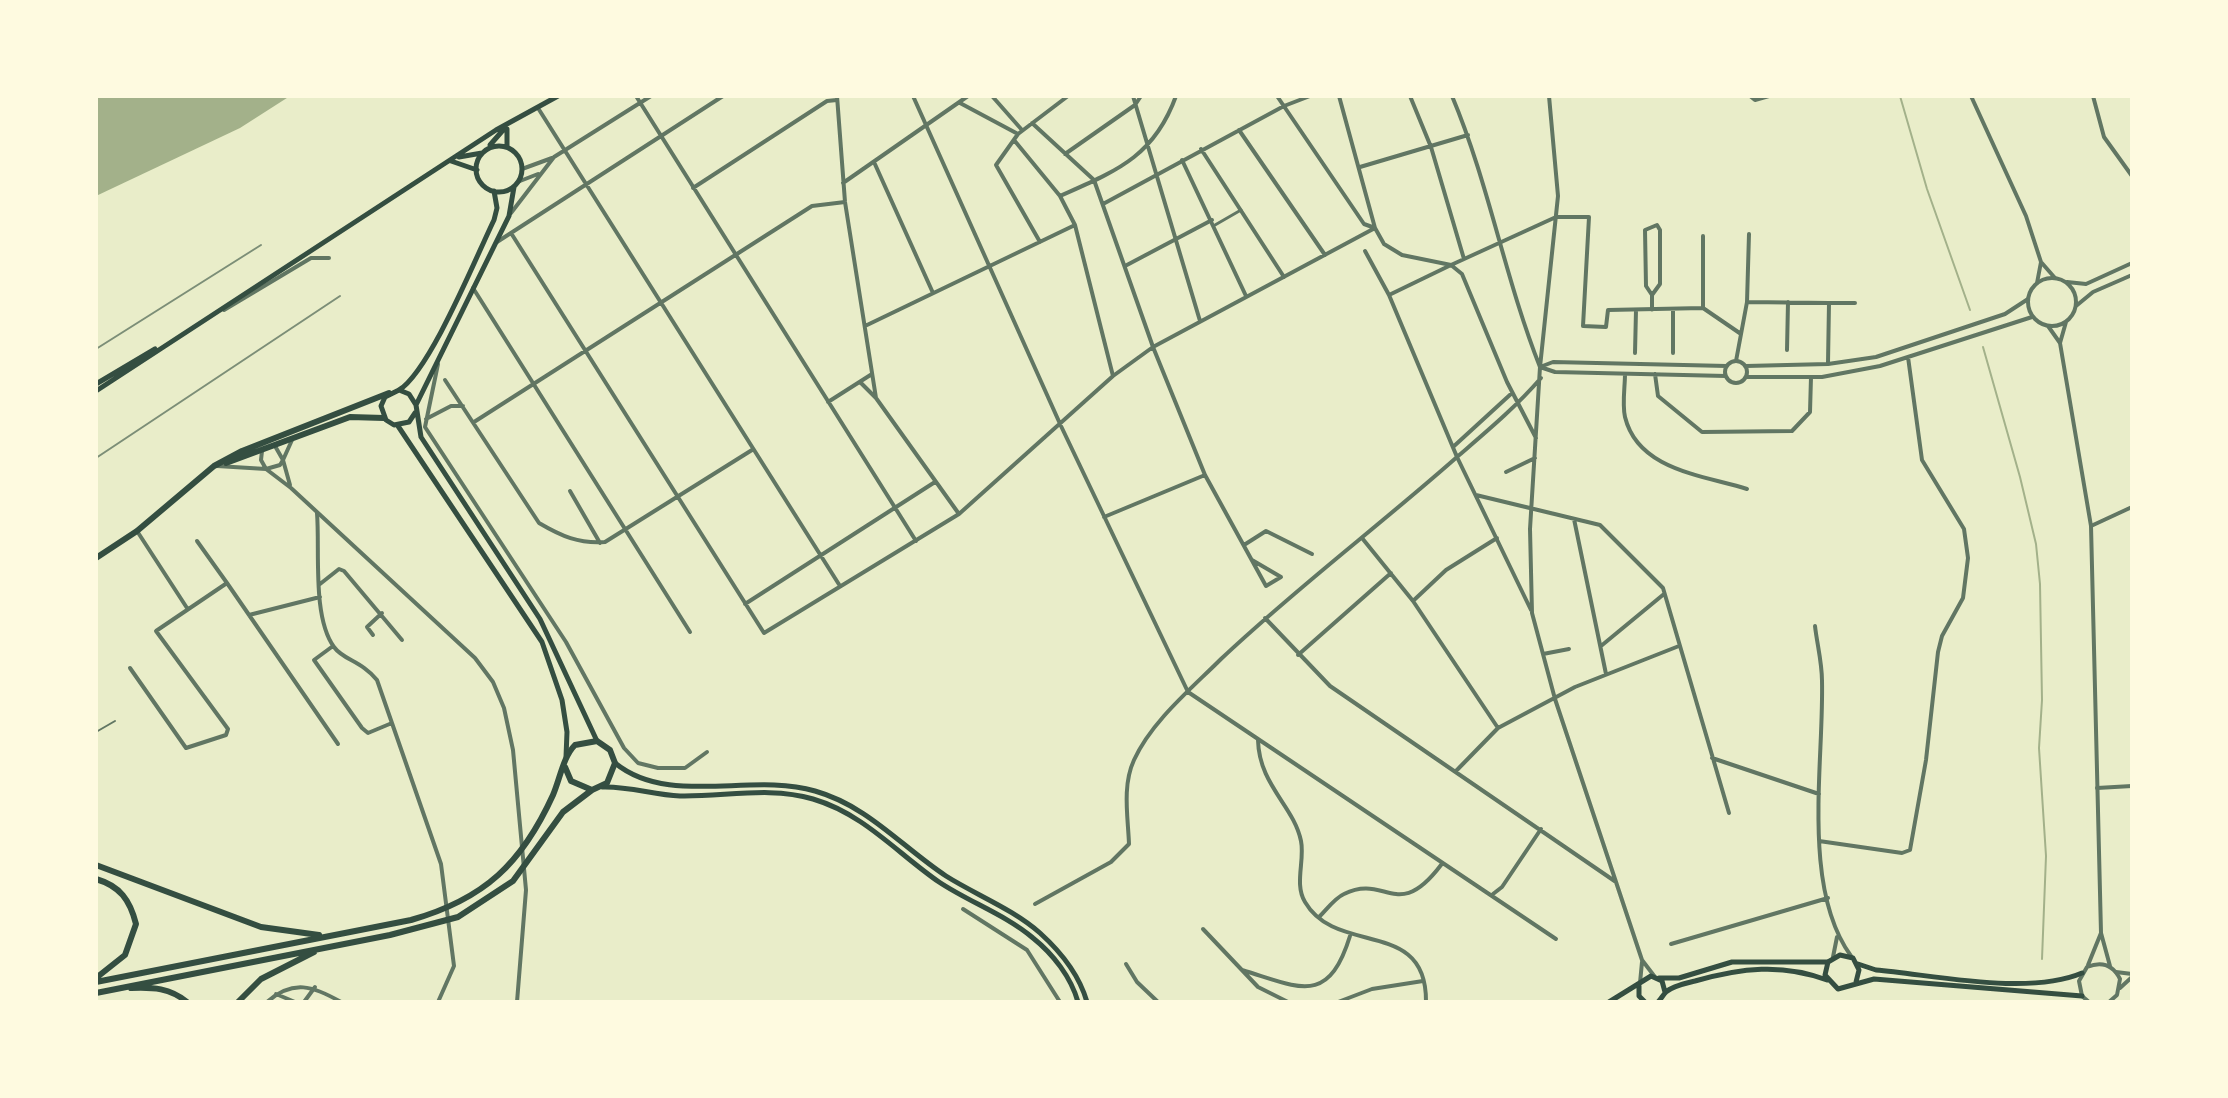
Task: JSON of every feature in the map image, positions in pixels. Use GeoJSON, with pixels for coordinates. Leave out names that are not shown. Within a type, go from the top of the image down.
{"type":"FeatureCollection","features":[{"type":"Feature","properties":{"kind":"main road"},"geometry":{"type":"LineString","coordinates":[[451,161],[482,153],[499,132],[558,96]]}},
{"type":"Feature","properties":{"kind":"main road"},"geometry":{"type":"LineString","coordinates":[[494,191],[514,187],[520,181],[522,169],[507,147],[506,130],[512,124]]}},
{"type":"Feature","properties":{"kind":"main road"},"geometry":{"type":"LineString","coordinates":[[96,391],[496,130],[512,124]]}},
{"type":"Feature","properties":{"kind":"main road"},"geometry":{"type":"LineString","coordinates":[[489,147],[507,147]]}},
{"type":"Feature","properties":{"kind":"main road"},"geometry":{"type":"LineString","coordinates":[[96,558],[137,531],[214,466],[267,441],[399,390],[412,378],[429,352],[497,214],[494,191],[483,182],[477,170],[482,153]]}},
{"type":"Feature","properties":{"kind":"main road"},"geometry":{"type":"LineString","coordinates":[[451,161],[477,170]]}},
{"type":"Feature","properties":{"kind":"main road"},"geometry":{"type":"LineString","coordinates":[[398,426],[409,422],[416,409],[472,286],[509,216],[514,187]]}},
{"type":"Feature","properties":{"kind":"main road"},"geometry":{"type":"LineString","coordinates":[[96,384],[217,312]]}},
{"type":"Feature","properties":{"kind":"main road"},"geometry":{"type":"LineString","coordinates":[[399,390],[409,394],[416,409],[421,437],[557,649],[597,741],[631,776],[655,783],[767,784],[813,790],[847,802],[879,822],[944,874],[1037,930],[1063,955],[1087,1002]]}},
{"type":"Feature","properties":{"kind":"main road"},"geometry":{"type":"LineString","coordinates":[[384,418],[381,406],[389,393]]}},
{"type":"Feature","properties":{"kind":"main road"},"geometry":{"type":"LineString","coordinates":[[96,980],[435,913],[471,897],[504,871],[532,837],[565,767],[567,732],[562,700],[542,642],[398,426],[384,418],[350,417],[214,466]]}},
{"type":"Feature","properties":{"kind":"main road"},"geometry":{"type":"LineString","coordinates":[[267,441],[275,446]]}},
{"type":"Feature","properties":{"kind":"main road"},"geometry":{"type":"LineString","coordinates":[[262,450],[267,441]]}},
{"type":"Feature","properties":{"kind":"main road"},"geometry":{"type":"LineString","coordinates":[[566,757],[575,745],[597,741]]}},
{"type":"Feature","properties":{"kind":"main road"},"geometry":{"type":"LineString","coordinates":[[601,787],[611,777],[614,759]]}},
{"type":"Feature","properties":{"kind":"main road"},"geometry":{"type":"LineString","coordinates":[[565,767],[571,781],[592,790]]}},
{"type":"Feature","properties":{"kind":"main road"},"geometry":{"type":"LineString","coordinates":[[96,993],[440,924],[475,908],[513,881],[563,812],[592,790],[630,786],[680,796],[767,792],[811,798],[843,810],[874,829],[939,881],[1032,937],[1056,961],[1078,1002]]}},
{"type":"Feature","properties":{"kind":"main road"},"geometry":{"type":"LineString","coordinates":[[96,865],[261,927],[327,936]]}},
{"type":"Feature","properties":{"kind":"main road"},"geometry":{"type":"LineString","coordinates":[[96,879],[110,883],[123,893],[136,924],[125,955],[96,980]]}},
{"type":"Feature","properties":{"kind":"main road"},"geometry":{"type":"LineString","coordinates":[[238,1002],[261,979],[331,945]]}},
{"type":"Feature","properties":{"kind":"main road"},"geometry":{"type":"LineString","coordinates":[[1828,981],[1831,960]]}},
{"type":"Feature","properties":{"kind":"main road"},"geometry":{"type":"LineString","coordinates":[[1855,961],[1856,982]]}},
{"type":"Feature","properties":{"kind":"main road"},"geometry":{"type":"LineString","coordinates":[[1609,1002],[1657,977],[1679,978],[1732,962],[1855,961],[1876,970],[2033,985],[2063,981],[2082,973]]}},
{"type":"Feature","properties":{"kind":"main road"},"geometry":{"type":"LineString","coordinates":[[1659,1002],[1665,992],[1745,969],[1804,972],[1845,989],[1856,982],[1874,979],[2082,996]]}},
{"type":"Feature","properties":{"kind":"main road"},"geometry":{"type":"LineString","coordinates":[[1657,977],[1665,992]]}},
{"type":"Feature","properties":{"kind":"main road"},"geometry":{"type":"LineString","coordinates":[[1633,1002],[1645,1002],[1639,985]]}},
{"type":"Feature","properties":{"kind":"main road"},"geometry":{"type":"LineString","coordinates":[[115,988],[158,987],[177,994],[187,1002]]}},
{"type":"Feature","properties":{"kind":"street"},"geometry":{"type":"LineString","coordinates":[[636,96],[916,541]]}},
{"type":"Feature","properties":{"kind":"street"},"geometry":{"type":"LineString","coordinates":[[522,169],[554,157],[651,96]]}},
{"type":"Feature","properties":{"kind":"street"},"geometry":{"type":"LineString","coordinates":[[495,243],[723,96]]}},
{"type":"Feature","properties":{"kind":"street"},"geometry":{"type":"LineString","coordinates":[[913,96],[1061,426],[1188,692],[1441,865],[1482,892],[1492,894],[1556,939]]}},
{"type":"Feature","properties":{"kind":"street"},"geometry":{"type":"LineString","coordinates":[[843,183],[968,96]]}},
{"type":"Feature","properties":{"kind":"street"},"geometry":{"type":"LineString","coordinates":[[992,96],[1020,132]]}},
{"type":"Feature","properties":{"kind":"street"},"geometry":{"type":"LineString","coordinates":[[1040,242],[996,165],[1020,132],[1068,96]]}},
{"type":"Feature","properties":{"kind":"street"},"geometry":{"type":"LineString","coordinates":[[1133,96],[1200,321]]}},
{"type":"Feature","properties":{"kind":"street"},"geometry":{"type":"LineString","coordinates":[[1065,154],[1135,105],[1141,96]]}},
{"type":"Feature","properties":{"kind":"street"},"geometry":{"type":"LineString","coordinates":[[1060,196],[1149,147],[1161,130],[1176,96]]}},
{"type":"Feature","properties":{"kind":"street"},"geometry":{"type":"LineString","coordinates":[[1277,96],[1364,224],[1375,228]]}},
{"type":"Feature","properties":{"kind":"street"},"geometry":{"type":"LineString","coordinates":[[1103,204],[1201,149],[1310,96]]}},
{"type":"Feature","properties":{"kind":"street"},"geometry":{"type":"LineString","coordinates":[[1339,96],[1375,228],[1384,244],[1402,255],[1451,265],[1462,274],[1512,393],[1536,439]]}},
{"type":"Feature","properties":{"kind":"street"},"geometry":{"type":"LineString","coordinates":[[1410,96],[1431,147],[1464,259]]}},
{"type":"Feature","properties":{"kind":"street"},"geometry":{"type":"LineString","coordinates":[[1452,96],[1468,135],[1527,334],[1540,367]]}},
{"type":"Feature","properties":{"kind":"street"},"geometry":{"type":"LineString","coordinates":[[1532,613],[1532,506],[1540,367],[1556,217],[1549,96]]}},
{"type":"Feature","properties":{"kind":"street"},"geometry":{"type":"LineString","coordinates":[[1677,97],[1688,96]]}},
{"type":"Feature","properties":{"kind":"street"},"geometry":{"type":"LineString","coordinates":[[1750,96],[1755,100],[1769,96]]}},
{"type":"Feature","properties":{"kind":"street"},"geometry":{"type":"LineString","coordinates":[[1971,96],[2020,203],[2041,262],[2055,278],[2086,284],[2132,263]]}},
{"type":"Feature","properties":{"kind":"street"},"geometry":{"type":"LineString","coordinates":[[2093,96],[2104,137],[2132,176]]}},
{"type":"Feature","properties":{"kind":"street"},"geometry":{"type":"LineString","coordinates":[[693,188],[827,101],[837,98],[845,202],[876,398]]}},
{"type":"Feature","properties":{"kind":"street"},"geometry":{"type":"LineString","coordinates":[[959,103],[1020,132]]}},
{"type":"Feature","properties":{"kind":"street"},"geometry":{"type":"LineString","coordinates":[[538,108],[840,587]]}},
{"type":"Feature","properties":{"kind":"street"},"geometry":{"type":"LineString","coordinates":[[1032,123],[1094,180],[1153,347],[1205,475],[1266,586],[1281,577],[1252,560]]}},
{"type":"Feature","properties":{"kind":"street"},"geometry":{"type":"LineString","coordinates":[[1239,130],[1325,255]]}},
{"type":"Feature","properties":{"kind":"street"},"geometry":{"type":"LineString","coordinates":[[1360,167],[1468,135]]}},
{"type":"Feature","properties":{"kind":"street"},"geometry":{"type":"LineString","coordinates":[[1014,140],[1060,196],[1075,225],[1113,376]]}},
{"type":"Feature","properties":{"kind":"street"},"geometry":{"type":"LineString","coordinates":[[1201,149],[1284,277]]}},
{"type":"Feature","properties":{"kind":"street"},"geometry":{"type":"LineString","coordinates":[[509,216],[554,157]]}},
{"type":"Feature","properties":{"kind":"street"},"geometry":{"type":"LineString","coordinates":[[1182,160],[1246,296]]}},
{"type":"Feature","properties":{"kind":"street"},"geometry":{"type":"LineString","coordinates":[[874,162],[933,293]]}},
{"type":"Feature","properties":{"kind":"street"},"geometry":{"type":"LineString","coordinates":[[520,181],[540,173]]}},
{"type":"Feature","properties":{"kind":"street"},"geometry":{"type":"LineString","coordinates":[[474,422],[812,206],[845,202]]}},
{"type":"Feature","properties":{"kind":"street"},"geometry":{"type":"LineString","coordinates":[[1125,266],[1241,210]]}},
{"type":"Feature","properties":{"kind":"street"},"geometry":{"type":"LineString","coordinates":[[1389,295],[1501,240],[1556,217],[1589,217],[1583,326],[1606,327],[1608,310],[1703,308],[1741,334]]}},
{"type":"Feature","properties":{"kind":"street"},"geometry":{"type":"LineString","coordinates":[[865,326],[1075,225]]}},
{"type":"Feature","properties":{"kind":"street"},"geometry":{"type":"LineString","coordinates":[[1652,295],[1660,284],[1660,230],[1657,225],[1649,225],[1645,230],[1646,286],[1652,295],[1652,310]]}},
{"type":"Feature","properties":{"kind":"street"},"geometry":{"type":"LineString","coordinates":[[511,233],[764,633],[959,514],[1061,426],[1113,376],[1153,347],[1375,228]]}},
{"type":"Feature","properties":{"kind":"street"},"geometry":{"type":"LineString","coordinates":[[1736,361],[1747,302],[1749,234]]}},
{"type":"Feature","properties":{"kind":"street"},"geometry":{"type":"LineString","coordinates":[[1703,236],[1703,308]]}},
{"type":"Feature","properties":{"kind":"street"},"geometry":{"type":"LineString","coordinates":[[1365,251],[1389,295],[1457,457],[1532,613],[1555,699],[1642,960],[1657,977]]}},
{"type":"Feature","properties":{"kind":"street"},"geometry":{"type":"LineString","coordinates":[[217,312],[235,306],[311,258],[329,258]]}},
{"type":"Feature","properties":{"kind":"street"},"geometry":{"type":"LineString","coordinates":[[1736,361],[1746,366],[1828,364],[1876,357],[2005,314],[2028,299],[2037,283],[2041,262]]}},
{"type":"Feature","properties":{"kind":"street"},"geometry":{"type":"LineString","coordinates":[[2120,988],[2101,933],[2091,526],[2060,343],[2066,322],[2076,306],[2093,292],[2132,275]]}},
{"type":"Feature","properties":{"kind":"street"},"geometry":{"type":"LineString","coordinates":[[2037,283],[2055,278]]}},
{"type":"Feature","properties":{"kind":"street"},"geometry":{"type":"LineString","coordinates":[[2064,281],[2074,292],[2076,306]]}},
{"type":"Feature","properties":{"kind":"street"},"geometry":{"type":"LineString","coordinates":[[472,286],[690,632]]}},
{"type":"Feature","properties":{"kind":"street"},"geometry":{"type":"LineString","coordinates":[[2028,299],[2032,317]]}},
{"type":"Feature","properties":{"kind":"street"},"geometry":{"type":"LineString","coordinates":[[1747,302],[1855,303]]}},
{"type":"Feature","properties":{"kind":"street"},"geometry":{"type":"LineString","coordinates":[[1787,350],[1788,302]]}},
{"type":"Feature","properties":{"kind":"street"},"geometry":{"type":"LineString","coordinates":[[1828,364],[1829,303]]}},
{"type":"Feature","properties":{"kind":"street"},"geometry":{"type":"LineString","coordinates":[[1635,353],[1636,310]]}},
{"type":"Feature","properties":{"kind":"street"},"geometry":{"type":"LineString","coordinates":[[1673,310],[1673,353]]}},
{"type":"Feature","properties":{"kind":"street"},"geometry":{"type":"LineString","coordinates":[[1540,367],[1555,372],[1726,376],[1737,383],[1746,377],[1811,377],[1880,366],[2032,317],[2048,326],[2060,343]]}},
{"type":"Feature","properties":{"kind":"street"},"geometry":{"type":"LineString","coordinates":[[2048,326],[2066,322]]}},
{"type":"Feature","properties":{"kind":"street"},"geometry":{"type":"LineString","coordinates":[[1527,334],[1534,337],[1545,334]]}},
{"type":"Feature","properties":{"kind":"street"},"geometry":{"type":"LineString","coordinates":[[439,357],[425,427],[578,664],[624,748],[638,763],[658,768],[685,768],[707,752]]}},
{"type":"Feature","properties":{"kind":"street"},"geometry":{"type":"LineString","coordinates":[[1819,841],[1902,853],[1910,850],[1926,760],[1938,652],[1942,636],[1963,598],[1968,558],[1964,529],[1922,460],[1908,357]]}},
{"type":"Feature","properties":{"kind":"street"},"geometry":{"type":"LineString","coordinates":[[1540,367],[1553,362],[1727,366],[1736,361]]}},
{"type":"Feature","properties":{"kind":"street"},"geometry":{"type":"LineString","coordinates":[[1726,376],[1727,366]]}},
{"type":"Feature","properties":{"kind":"street"},"geometry":{"type":"LineString","coordinates":[[1746,366],[1746,377]]}},
{"type":"Feature","properties":{"kind":"street"},"geometry":{"type":"LineString","coordinates":[[828,402],[872,374]]}},
{"type":"Feature","properties":{"kind":"street"},"geometry":{"type":"LineString","coordinates":[[1625,374],[1624,415],[1635,443],[1656,461],[1747,489]]}},
{"type":"Feature","properties":{"kind":"street"},"geometry":{"type":"LineString","coordinates":[[1655,374],[1658,396],[1702,432],[1792,431],[1810,412],[1811,377]]}},
{"type":"Feature","properties":{"kind":"street"},"geometry":{"type":"LineString","coordinates":[[1035,904],[1111,862],[1129,844],[1127,789],[1133,761],[1151,733],[1188,692],[1265,618],[1457,457],[1519,403],[1541,378]]}},
{"type":"Feature","properties":{"kind":"street"},"geometry":{"type":"LineString","coordinates":[[445,380],[539,523],[561,536],[585,544],[600,543],[624,531],[752,450]]}},
{"type":"Feature","properties":{"kind":"street"},"geometry":{"type":"LineString","coordinates":[[860,382],[876,398],[959,514]]}},
{"type":"Feature","properties":{"kind":"street"},"geometry":{"type":"LineString","coordinates":[[1453,447],[1512,393]]}},
{"type":"Feature","properties":{"kind":"street"},"geometry":{"type":"LineString","coordinates":[[426,419],[451,406],[463,406]]}},
{"type":"Feature","properties":{"kind":"street"},"geometry":{"type":"LineString","coordinates":[[1496,408],[1503,416]]}},
{"type":"Feature","properties":{"kind":"street"},"geometry":{"type":"LineString","coordinates":[[1478,425],[1485,432]]}},
{"type":"Feature","properties":{"kind":"street"},"geometry":{"type":"LineString","coordinates":[[214,466],[266,469],[280,465],[292,440]]}},
{"type":"Feature","properties":{"kind":"street"},"geometry":{"type":"LineString","coordinates":[[275,446],[283,460],[291,488]]}},
{"type":"Feature","properties":{"kind":"street"},"geometry":{"type":"LineString","coordinates":[[262,450],[261,460],[266,469],[291,488],[475,658],[493,682],[504,708],[513,750],[526,890],[517,1002]]}},
{"type":"Feature","properties":{"kind":"street"},"geometry":{"type":"LineString","coordinates":[[1506,472],[1535,458]]}},
{"type":"Feature","properties":{"kind":"street"},"geometry":{"type":"LineString","coordinates":[[1104,517],[1205,475]]}},
{"type":"Feature","properties":{"kind":"street"},"geometry":{"type":"LineString","coordinates":[[745,604],[935,482]]}},
{"type":"Feature","properties":{"kind":"street"},"geometry":{"type":"LineString","coordinates":[[570,491],[600,543]]}},
{"type":"Feature","properties":{"kind":"street"},"geometry":{"type":"LineString","coordinates":[[1476,495],[1532,506],[1600,525],[1665,593],[1729,813]]}},
{"type":"Feature","properties":{"kind":"street"},"geometry":{"type":"LineString","coordinates":[[2091,526],[2132,507]]}},
{"type":"Feature","properties":{"kind":"street"},"geometry":{"type":"LineString","coordinates":[[317,512],[323,625],[333,646],[366,666],[377,680],[441,864],[454,966],[438,1002]]}},
{"type":"Feature","properties":{"kind":"street"},"geometry":{"type":"LineString","coordinates":[[1574,518],[1606,674]]}},
{"type":"Feature","properties":{"kind":"street"},"geometry":{"type":"LineString","coordinates":[[137,531],[187,608]]}},
{"type":"Feature","properties":{"kind":"street"},"geometry":{"type":"LineString","coordinates":[[1244,545],[1266,531],[1312,554]]}},
{"type":"Feature","properties":{"kind":"street"},"geometry":{"type":"LineString","coordinates":[[1362,538],[1413,601],[1498,728]]}},
{"type":"Feature","properties":{"kind":"street"},"geometry":{"type":"LineString","coordinates":[[1413,601],[1446,570],[1497,538]]}},
{"type":"Feature","properties":{"kind":"street"},"geometry":{"type":"LineString","coordinates":[[197,541],[338,744]]}},
{"type":"Feature","properties":{"kind":"street"},"geometry":{"type":"LineString","coordinates":[[320,584],[341,570],[382,613],[402,640]]}},
{"type":"Feature","properties":{"kind":"street"},"geometry":{"type":"LineString","coordinates":[[1298,655],[1391,573]]}},
{"type":"Feature","properties":{"kind":"street"},"geometry":{"type":"LineString","coordinates":[[130,668],[186,748],[226,735],[228,729],[156,631],[227,583]]}},
{"type":"Feature","properties":{"kind":"street"},"geometry":{"type":"LineString","coordinates":[[1601,646],[1665,593]]}},
{"type":"Feature","properties":{"kind":"street"},"geometry":{"type":"LineString","coordinates":[[249,616],[320,597]]}},
{"type":"Feature","properties":{"kind":"street"},"geometry":{"type":"LineString","coordinates":[[373,635],[367,627],[382,613]]}},
{"type":"Feature","properties":{"kind":"street"},"geometry":{"type":"LineString","coordinates":[[1265,618],[1330,686],[1617,882]]}},
{"type":"Feature","properties":{"kind":"street"},"geometry":{"type":"LineString","coordinates":[[1815,626],[1822,677],[1819,841],[1837,937],[1855,961]]}},
{"type":"Feature","properties":{"kind":"street"},"geometry":{"type":"LineString","coordinates":[[333,646],[314,660],[362,728],[368,733],[392,723]]}},
{"type":"Feature","properties":{"kind":"street"},"geometry":{"type":"LineString","coordinates":[[1456,771],[1498,728],[1606,674],[1679,646]]}},
{"type":"Feature","properties":{"kind":"street"},"geometry":{"type":"LineString","coordinates":[[1543,654],[1569,649]]}},
{"type":"Feature","properties":{"kind":"street"},"geometry":{"type":"LineString","coordinates":[[1258,739],[1258,757],[1302,842],[1300,884],[1304,901],[1350,936],[1383,940],[1403,949],[1419,967],[1426,1002]]}},
{"type":"Feature","properties":{"kind":"street"},"geometry":{"type":"LineString","coordinates":[[614,759],[624,748]]}},
{"type":"Feature","properties":{"kind":"street"},"geometry":{"type":"LineString","coordinates":[[1712,758],[1819,794]]}},
{"type":"Feature","properties":{"kind":"street"},"geometry":{"type":"LineString","coordinates":[[2097,788],[2132,786]]}},
{"type":"Feature","properties":{"kind":"street"},"geometry":{"type":"LineString","coordinates":[[1492,894],[1502,887],[1541,829]]}},
{"type":"Feature","properties":{"kind":"street"},"geometry":{"type":"LineString","coordinates":[[1320,916],[1343,894],[1364,889],[1403,895],[1424,887],[1441,865]]}},
{"type":"Feature","properties":{"kind":"street"},"geometry":{"type":"LineString","coordinates":[[1671,944],[1828,898]]}},
{"type":"Feature","properties":{"kind":"street"},"geometry":{"type":"LineString","coordinates":[[963,909],[1027,950],[1060,1002]]}},
{"type":"Feature","properties":{"kind":"street"},"geometry":{"type":"LineString","coordinates":[[1203,929],[1258,987],[1288,1002]]}},
{"type":"Feature","properties":{"kind":"street"},"geometry":{"type":"LineString","coordinates":[[2088,1002],[2082,996],[2079,981],[2101,933]]}},
{"type":"Feature","properties":{"kind":"street"},"geometry":{"type":"LineString","coordinates":[[1242,970],[1297,986],[1317,985],[1334,975],[1350,936]]}},
{"type":"Feature","properties":{"kind":"street"},"geometry":{"type":"LineString","coordinates":[[1831,960],[1837,937]]}},
{"type":"Feature","properties":{"kind":"street"},"geometry":{"type":"LineString","coordinates":[[1639,985],[1642,960]]}},
{"type":"Feature","properties":{"kind":"street"},"geometry":{"type":"LineString","coordinates":[[1126,964],[1137,982],[1158,1002]]}},
{"type":"Feature","properties":{"kind":"street"},"geometry":{"type":"LineString","coordinates":[[2087,967],[2095,964],[2110,966]]}},
{"type":"Feature","properties":{"kind":"street"},"geometry":{"type":"LineString","coordinates":[[2116,972],[2132,976]]}},
{"type":"Feature","properties":{"kind":"street"},"geometry":{"type":"LineString","coordinates":[[2112,1002],[2132,976]]}},
{"type":"Feature","properties":{"kind":"street"},"geometry":{"type":"LineString","coordinates":[[1338,1002],[1372,989],[1423,981]]}},
{"type":"Feature","properties":{"kind":"street"},"geometry":{"type":"LineString","coordinates":[[267,1002],[276,994],[296,986],[315,987],[341,1002]]}},
{"type":"Feature","properties":{"kind":"street"},"geometry":{"type":"LineString","coordinates":[[304,1002],[315,987]]}},
{"type":"Feature","properties":{"kind":"street"},"geometry":{"type":"LineString","coordinates":[[276,994],[295,1002]]}},
{"type":"Feature","properties":{"kind":"lane"},"geometry":{"type":"LineString","coordinates":[[96,732],[115,721]]}},
{"type":"Feature","properties":{"kind":"shaded area"},"geometry":{"type":"Polygon","coordinates":[[[96,96],[290,96],[240,128],[96,196],[96,96]]]}},
{"type":"Feature","properties":{"kind":"waterway"},"geometry":{"type":"LineString","coordinates":[[1900,96],[1927,189],[1970,310]]}},
{"type":"Feature","properties":{"kind":"waterway"},"geometry":{"type":"LineString","coordinates":[[1983,347],[2020,477],[2036,544],[2040,584],[2042,700],[2039,748],[2046,856],[2042,959]]}},
{"type":"Feature","properties":{"kind":"railway"},"geometry":{"type":"LineString","coordinates":[[96,349],[261,245]]}},
{"type":"Feature","properties":{"kind":"railway"},"geometry":{"type":"LineString","coordinates":[[96,458],[340,296]]}}]}
